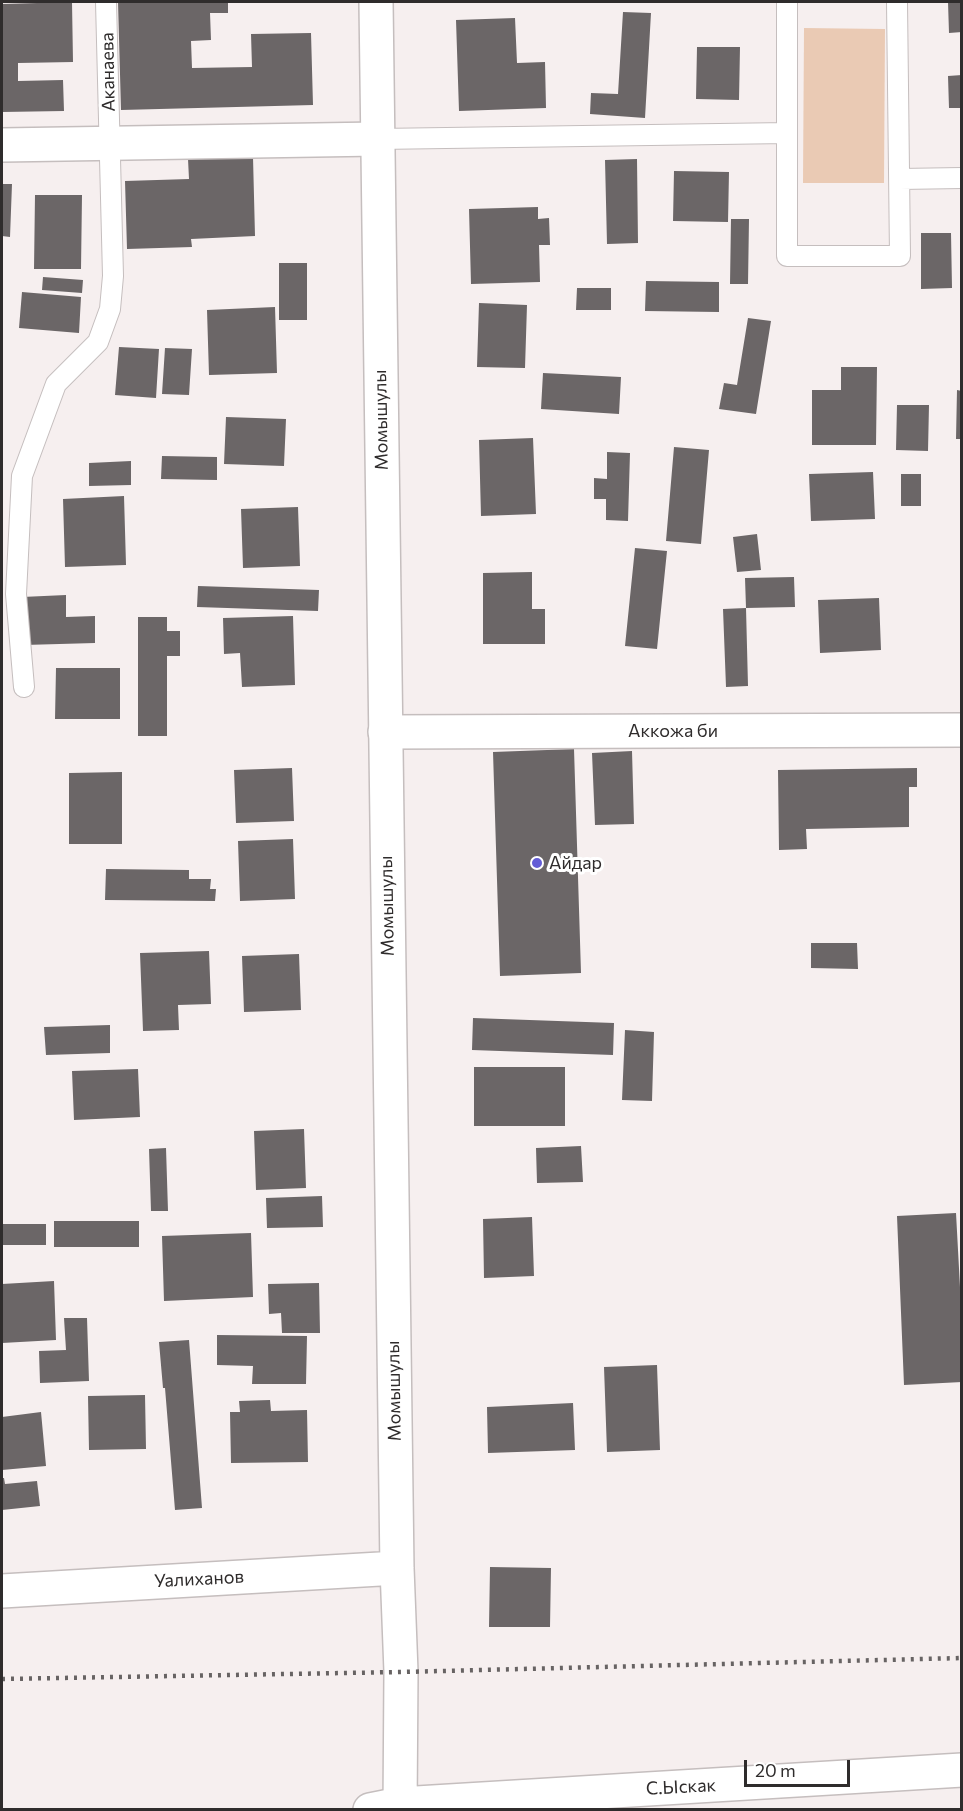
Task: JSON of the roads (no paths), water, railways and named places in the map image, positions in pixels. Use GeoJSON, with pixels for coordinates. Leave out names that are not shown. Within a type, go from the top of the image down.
{"type":"FeatureCollection","features":[{"type":"Feature","properties":{"kind":"street","name":"Момышулы"},"geometry":{"type":"LineString","coordinates":[[376,2],[397,1568],[401,1672],[390,1808]]}},
{"type":"Feature","properties":{"kind":"street"},"geometry":{"type":"LineString","coordinates":[[2,145],[378,139]]}},
{"type":"Feature","properties":{"kind":"street","name":"Аккожа би"},"geometry":{"type":"LineString","coordinates":[[385,732],[962,730]]}},
{"type":"Feature","properties":{"kind":"street","name":"Уалиханов"},"geometry":{"type":"LineString","coordinates":[[2,1591],[397,1568]]}},
{"type":"Feature","properties":{"kind":"street","name":"С.Ыскак"},"geometry":{"type":"LineString","coordinates":[[390,1808],[962,1770]]}},
{"type":"Feature","properties":{"kind":"lane","name":"Аканаева"},"geometry":{"type":"LineString","coordinates":[[24,687],[16,594],[22,476],[56,384],[98,342],[110,309],[113,276],[106,2]]}},
{"type":"Feature","properties":{"kind":"lane"},"geometry":{"type":"LineString","coordinates":[[787,2],[787,256],[900,256],[897,2]]}},
{"type":"Feature","properties":{"kind":"lane"},"geometry":{"type":"LineString","coordinates":[[378,139],[787,133]]}},
{"type":"Feature","properties":{"kind":"lane"},"geometry":{"type":"LineString","coordinates":[[900,179],[962,178]]}},
{"type":"Feature","properties":{"kind":"railway"},"geometry":{"type":"LineString","coordinates":[[2,1679],[962,1658]]}},
{"type":"Feature","properties":{"kind":"place","name":"Айдар"},"geometry":{"type":"Point","coordinates":[537,863]}}]}
